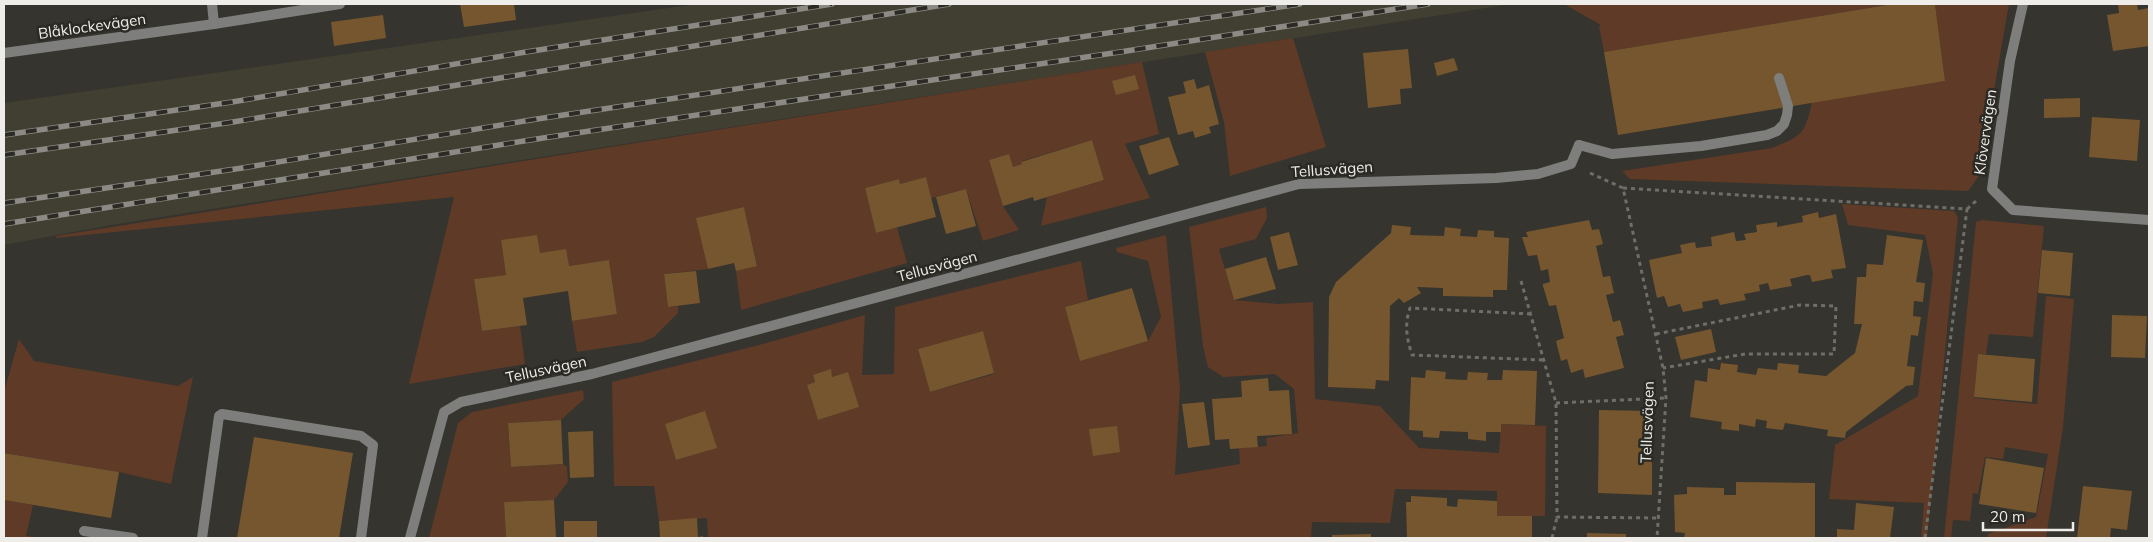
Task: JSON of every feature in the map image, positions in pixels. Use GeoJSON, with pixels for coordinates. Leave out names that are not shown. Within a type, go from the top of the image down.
{"type":"FeatureCollection","features":[{"type":"Feature","properties":{"kind":"street"},"geometry":{"type":"LineString","coordinates":[[212,4],[214,24]]}},
{"type":"Feature","properties":{"kind":"street","name":"Blåklockevägen"},"geometry":{"type":"LineString","coordinates":[[4,53],[214,24],[340,4]]}},
{"type":"Feature","properties":{"kind":"street","name":"Klövervägen"},"geometry":{"type":"LineString","coordinates":[[2023,4],[2010,61],[1992,189],[2013,210],[2149,220]]}},
{"type":"Feature","properties":{"kind":"street"},"geometry":{"type":"LineString","coordinates":[[1571,164],[1579,145],[1612,154],[1701,146],[1767,135],[1777,131],[1784,124],[1788,106],[1779,78]]}},
{"type":"Feature","properties":{"kind":"street","name":"Tellusvägen"},"geometry":{"type":"LineString","coordinates":[[410,538],[444,412],[461,402],[592,374],[1299,184],[1496,178],[1538,174],[1571,164]]}},
{"type":"Feature","properties":{"kind":"street"},"geometry":{"type":"LineString","coordinates":[[202,538],[219,416],[222,414],[361,436],[368,439],[373,445],[361,538]]}},
{"type":"Feature","properties":{"kind":"street"},"geometry":{"type":"LineString","coordinates":[[84,531],[133,538]]}},
{"type":"Feature","properties":{"kind":"path"},"geometry":{"type":"LineString","coordinates":[[1571,164],[1623,188],[1967,209],[1925,538]]}},
{"type":"Feature","properties":{"kind":"path","name":"Tellusvägen"},"geometry":{"type":"LineString","coordinates":[[1623,188],[1663,368],[1666,398],[1657,538]]}},
{"type":"Feature","properties":{"kind":"path"},"geometry":{"type":"LineString","coordinates":[[1521,281],[1556,403],[1557,516],[1552,538]]}},
{"type":"Feature","properties":{"kind":"path"},"geometry":{"type":"LineString","coordinates":[[1656,334],[1800,306],[1836,306],[1834,354],[1745,354],[1663,368]]}},
{"type":"Feature","properties":{"kind":"path"},"geometry":{"type":"LineString","coordinates":[[1531,314],[1410,308],[1406,319],[1406,336],[1412,355],[1544,360]]}},
{"type":"Feature","properties":{"kind":"path"},"geometry":{"type":"LineString","coordinates":[[1556,403],[1666,398]]}},
{"type":"Feature","properties":{"kind":"path"},"geometry":{"type":"LineString","coordinates":[[1557,516],[1658,518]]}},
{"type":"Feature","properties":{"kind":"shaded area"},"geometry":{"type":"Polygon","coordinates":[[[696,4],[1511,4],[111,225],[4,245],[4,103],[696,4]]]}},
{"type":"Feature","properties":{"kind":"shaded area"},"geometry":{"type":"Polygon","coordinates":[[[1564,4],[1893,4],[1604,52],[1599,26],[1601,25],[1564,4]]]}},
{"type":"Feature","properties":{"kind":"shaded area"},"geometry":{"type":"Polygon","coordinates":[[[1935,4],[2009,4],[1979,176],[1968,191],[1630,179],[1622,171],[1772,148],[1796,137],[1801,132],[1807,121],[1812,102],[1945,81],[1935,4]]]}},
{"type":"Feature","properties":{"kind":"shaded area"},"geometry":{"type":"Polygon","coordinates":[[[1293,38],[1326,147],[1230,176],[1224,122],[1205,52],[1293,38]]]}},
{"type":"Feature","properties":{"kind":"shaded area"},"geometry":{"type":"Polygon","coordinates":[[[1142,62],[1159,134],[1125,144],[1150,198],[1041,226],[1047,197],[1104,180],[1092,140],[1022,161],[1022,164],[1013,167],[1009,154],[989,160],[1003,206],[1019,230],[983,241],[966,189],[931,198],[926,177],[900,184],[899,179],[865,188],[876,233],[897,227],[907,263],[741,310],[736,271],[757,265],[744,207],[697,218],[708,269],[664,274],[668,307],[678,306],[678,313],[654,337],[642,342],[577,352],[572,321],[617,314],[609,260],[569,266],[540,253],[501,240],[506,275],[474,279],[482,331],[520,326],[525,364],[409,384],[454,197],[56,238],[56,236],[1142,62]]]}},
{"type":"Feature","properties":{"kind":"shaded area"},"geometry":{"type":"Polygon","coordinates":[[[1842,204],[1954,211],[1958,217],[1927,538],[1921,538],[1924,503],[1829,499],[1835,445],[1918,396],[1933,273],[1925,235],[1848,225],[1842,204]]]}},
{"type":"Feature","properties":{"kind":"shaded area"},"geometry":{"type":"Polygon","coordinates":[[[1266,207],[1267,218],[1256,239],[1219,249],[1234,300],[1278,304],[1313,302],[1315,399],[1380,406],[1419,448],[1499,453],[1501,424],[1546,426],[1545,516],[1497,516],[1497,491],[1395,489],[1390,523],[1312,522],[1311,538],[708,538],[707,518],[659,521],[654,486],[614,486],[612,382],[759,345],[865,315],[862,375],[894,374],[895,307],[1081,261],[1088,300],[1065,307],[1080,360],[1148,341],[1161,317],[1148,261],[1117,252],[1116,248],[1166,235],[1180,388],[1175,475],[1240,464],[1239,448],[1267,446],[1266,438],[1298,433],[1294,389],[1275,374],[1223,377],[1208,367],[1203,346],[1189,227],[1266,207]],[[983,331],[918,349],[930,392],[994,374],[983,331]],[[830,370],[813,375],[815,382],[807,385],[818,420],[858,407],[848,372],[832,377],[830,370]],[[705,412],[665,424],[676,460],[716,448],[705,412]]]}},
{"type":"Feature","properties":{"kind":"shaded area"},"geometry":{"type":"Polygon","coordinates":[[[1982,220],[2044,226],[2033,337],[1989,334],[1986,354],[1978,354],[1974,398],[2037,404],[2046,296],[2074,299],[2063,427],[2046,538],[1987,538],[1988,534],[2036,517],[2048,454],[2005,447],[2003,459],[1985,457],[1978,494],[1973,493],[1970,521],[1953,520],[1951,538],[1944,538],[1976,222],[1982,220]]]}},
{"type":"Feature","properties":{"kind":"shaded area"},"geometry":{"type":"Polygon","coordinates":[[[19,339],[34,361],[178,386],[193,377],[171,484],[119,472],[5,453],[4,455],[4,392],[19,339]]]}},
{"type":"Feature","properties":{"kind":"shaded area"},"geometry":{"type":"Polygon","coordinates":[[[583,390],[584,399],[561,420],[508,423],[511,467],[563,464],[567,467],[568,482],[554,500],[504,502],[506,538],[429,538],[458,423],[472,412],[583,390]]]}},
{"type":"Feature","properties":{"kind":"shaded area"},"geometry":{"type":"Polygon","coordinates":[[[4,500],[33,505],[26,536],[43,538],[4,538],[4,500]]]}},
{"type":"Feature","properties":{"kind":"building"},"geometry":{"type":"Polygon","coordinates":[[[460,4],[514,4],[516,20],[464,27],[460,4]]]}},
{"type":"Feature","properties":{"kind":"building"},"geometry":{"type":"Polygon","coordinates":[[[1893,4],[1935,4],[1945,81],[1618,135],[1604,52],[1893,4]]]}},
{"type":"Feature","properties":{"kind":"building"},"geometry":{"type":"Polygon","coordinates":[[[2118,4],[2137,4],[2138,10],[2149,8],[2149,46],[2113,51],[2107,15],[2119,13],[2118,4]]]}},
{"type":"Feature","properties":{"kind":"building"},"geometry":{"type":"Polygon","coordinates":[[[383,15],[386,38],[334,46],[331,22],[383,15]]]}},
{"type":"Feature","properties":{"kind":"building"},"geometry":{"type":"Polygon","coordinates":[[[1408,49],[1412,88],[1400,89],[1401,104],[1368,108],[1363,53],[1408,49]]]}},
{"type":"Feature","properties":{"kind":"building"},"geometry":{"type":"Polygon","coordinates":[[[1454,58],[1458,70],[1437,76],[1434,63],[1454,58]]]}},
{"type":"Feature","properties":{"kind":"building"},"geometry":{"type":"Polygon","coordinates":[[[1135,75],[1139,89],[1116,95],[1112,81],[1135,75]]]}},
{"type":"Feature","properties":{"kind":"building"},"geometry":{"type":"Polygon","coordinates":[[[1194,79],[1197,89],[1209,85],[1219,124],[1209,127],[1211,133],[1195,138],[1193,131],[1178,135],[1168,97],[1186,93],[1183,82],[1194,79]]]}},
{"type":"Feature","properties":{"kind":"building"},"geometry":{"type":"Polygon","coordinates":[[[2080,98],[2080,117],[2044,118],[2044,99],[2080,98]]]}},
{"type":"Feature","properties":{"kind":"building"},"geometry":{"type":"Polygon","coordinates":[[[2092,117],[2140,120],[2137,161],[2089,157],[2092,117]]]}},
{"type":"Feature","properties":{"kind":"building"},"geometry":{"type":"Polygon","coordinates":[[[1169,137],[1179,165],[1149,175],[1139,146],[1169,137]]]}},
{"type":"Feature","properties":{"kind":"building"},"geometry":{"type":"Polygon","coordinates":[[[1092,140],[1104,180],[1034,201],[1033,197],[1003,206],[989,160],[1009,154],[1013,167],[1022,164],[1021,162],[1092,140]]]}},
{"type":"Feature","properties":{"kind":"building"},"geometry":{"type":"Polygon","coordinates":[[[926,177],[936,217],[876,233],[865,188],[899,179],[900,184],[926,177]]]}},
{"type":"Feature","properties":{"kind":"building"},"geometry":{"type":"Polygon","coordinates":[[[966,189],[976,226],[946,234],[936,197],[966,189]]]}},
{"type":"Feature","properties":{"kind":"building"},"geometry":{"type":"Polygon","coordinates":[[[744,207],[757,266],[736,271],[734,263],[708,269],[696,218],[744,207]]]}},
{"type":"Feature","properties":{"kind":"building"},"geometry":{"type":"Polygon","coordinates":[[[1818,212],[1819,218],[1836,214],[1846,268],[1831,270],[1833,278],[1812,282],[1810,275],[1807,275],[1790,279],[1792,286],[1770,290],[1768,283],[1759,285],[1760,291],[1744,294],[1746,300],[1720,305],[1718,299],[1702,302],[1703,308],[1683,312],[1680,304],[1668,307],[1664,296],[1657,298],[1649,260],[1682,253],[1680,245],[1695,242],[1696,248],[1712,246],[1711,237],[1734,232],[1736,241],[1746,240],[1744,234],[1757,232],[1756,225],[1777,222],[1777,227],[1803,222],[1802,216],[1818,212]]]}},
{"type":"Feature","properties":{"kind":"building"},"geometry":{"type":"Polygon","coordinates":[[[1589,220],[1592,230],[1599,229],[1603,244],[1596,246],[1603,277],[1610,276],[1614,293],[1606,295],[1613,322],[1620,320],[1624,335],[1616,337],[1624,368],[1585,378],[1583,369],[1571,373],[1567,359],[1561,361],[1556,341],[1564,338],[1556,305],[1549,306],[1543,286],[1543,284],[1550,282],[1548,269],[1541,271],[1537,255],[1528,256],[1522,237],[1528,237],[1526,232],[1589,220]]]}},
{"type":"Feature","properties":{"kind":"building"},"geometry":{"type":"Polygon","coordinates":[[[1392,225],[1411,227],[1410,235],[1444,236],[1445,227],[1461,229],[1460,236],[1477,237],[1478,230],[1494,231],[1494,237],[1509,238],[1507,290],[1493,290],[1493,297],[1443,296],[1443,288],[1417,287],[1421,293],[1404,303],[1399,298],[1390,306],[1389,381],[1376,380],[1375,389],[1328,387],[1329,297],[1336,282],[1391,233],[1392,225]]]}},
{"type":"Feature","properties":{"kind":"building"},"geometry":{"type":"Polygon","coordinates":[[[1289,232],[1298,265],[1278,270],[1270,237],[1289,232]]]}},
{"type":"Feature","properties":{"kind":"building"},"geometry":{"type":"Polygon","coordinates":[[[537,235],[540,253],[566,249],[569,266],[609,260],[617,314],[572,321],[568,291],[523,298],[527,325],[482,331],[474,279],[506,275],[501,240],[537,235]]]}},
{"type":"Feature","properties":{"kind":"building"},"geometry":{"type":"Polygon","coordinates":[[[1887,235],[1923,240],[1916,282],[1925,283],[1923,302],[1914,301],[1913,316],[1921,317],[1918,336],[1911,335],[1907,366],[1915,367],[1913,385],[1906,386],[1846,432],[1845,438],[1827,436],[1828,430],[1785,423],[1783,430],[1766,428],[1767,421],[1756,419],[1755,427],[1739,424],[1739,431],[1721,429],[1722,422],[1690,417],[1695,380],[1707,382],[1708,368],[1720,370],[1721,363],[1738,365],[1737,372],[1756,375],[1758,368],[1777,370],[1778,363],[1799,365],[1798,373],[1826,376],[1855,353],[1862,324],[1854,324],[1857,277],[1866,277],[1867,264],[1883,265],[1887,235]]]}},
{"type":"Feature","properties":{"kind":"building"},"geometry":{"type":"Polygon","coordinates":[[[2042,250],[2073,253],[2070,296],[2038,293],[2042,250]]]}},
{"type":"Feature","properties":{"kind":"building"},"geometry":{"type":"Polygon","coordinates":[[[1266,257],[1276,289],[1234,300],[1225,269],[1266,257]]]}},
{"type":"Feature","properties":{"kind":"building"},"geometry":{"type":"Polygon","coordinates":[[[696,271],[700,303],[668,307],[664,274],[696,271]]]}},
{"type":"Feature","properties":{"kind":"building"},"geometry":{"type":"Polygon","coordinates":[[[1132,288],[1148,341],[1080,361],[1065,307],[1132,288]]]}},
{"type":"Feature","properties":{"kind":"building"},"geometry":{"type":"Polygon","coordinates":[[[2112,315],[2147,316],[2145,358],[2111,357],[2112,315]]]}},
{"type":"Feature","properties":{"kind":"building"},"geometry":{"type":"Polygon","coordinates":[[[1711,329],[1716,352],[1681,360],[1675,337],[1711,329]]]}},
{"type":"Feature","properties":{"kind":"building"},"geometry":{"type":"Polygon","coordinates":[[[983,331],[994,373],[930,392],[918,349],[983,331]]]}},
{"type":"Feature","properties":{"kind":"building"},"geometry":{"type":"Polygon","coordinates":[[[1978,354],[2035,359],[2032,402],[1974,397],[1978,354]]]}},
{"type":"Feature","properties":{"kind":"building"},"geometry":{"type":"Polygon","coordinates":[[[831,369],[832,377],[848,372],[859,407],[818,420],[807,385],[815,382],[813,375],[831,369]]]}},
{"type":"Feature","properties":{"kind":"building"},"geometry":{"type":"Polygon","coordinates":[[[1426,370],[1446,372],[1445,379],[1467,380],[1468,372],[1488,373],[1487,380],[1502,380],[1503,370],[1537,371],[1535,425],[1501,424],[1501,432],[1486,432],[1486,441],[1468,439],[1468,432],[1440,431],[1439,438],[1423,437],[1423,431],[1409,430],[1411,377],[1425,378],[1426,370]]]}},
{"type":"Feature","properties":{"kind":"building"},"geometry":{"type":"Polygon","coordinates":[[[1268,378],[1269,391],[1289,390],[1292,434],[1257,436],[1258,447],[1230,449],[1229,439],[1215,440],[1212,399],[1242,397],[1241,381],[1268,378]]]}},
{"type":"Feature","properties":{"kind":"building"},"geometry":{"type":"Polygon","coordinates":[[[1204,402],[1210,445],[1188,448],[1182,404],[1204,402]]]}},
{"type":"Feature","properties":{"kind":"building"},"geometry":{"type":"Polygon","coordinates":[[[1599,410],[1652,411],[1652,495],[1598,493],[1599,410]]]}},
{"type":"Feature","properties":{"kind":"building"},"geometry":{"type":"Polygon","coordinates":[[[705,411],[717,448],[676,460],[665,424],[705,411]]]}},
{"type":"Feature","properties":{"kind":"building"},"geometry":{"type":"Polygon","coordinates":[[[561,420],[563,464],[511,467],[508,423],[561,420]]]}},
{"type":"Feature","properties":{"kind":"building"},"geometry":{"type":"Polygon","coordinates":[[[1117,426],[1120,452],[1093,456],[1089,429],[1117,426]]]}},
{"type":"Feature","properties":{"kind":"building"},"geometry":{"type":"Polygon","coordinates":[[[593,431],[594,477],[570,478],[568,432],[593,431]]]}},
{"type":"Feature","properties":{"kind":"building"},"geometry":{"type":"Polygon","coordinates":[[[254,437],[353,453],[339,538],[237,538],[254,437]]]}},
{"type":"Feature","properties":{"kind":"building"},"geometry":{"type":"Polygon","coordinates":[[[4,453],[119,472],[111,518],[4,500],[4,453]]]}},
{"type":"Feature","properties":{"kind":"building"},"geometry":{"type":"Polygon","coordinates":[[[1986,458],[2044,468],[2036,513],[1979,504],[1986,458]]]}},
{"type":"Feature","properties":{"kind":"building"},"geometry":{"type":"Polygon","coordinates":[[[1736,482],[1815,483],[1815,538],[1684,538],[1685,533],[1675,532],[1674,495],[1687,494],[1687,487],[1724,488],[1724,495],[1736,495],[1736,482]]]}},
{"type":"Feature","properties":{"kind":"building"},"geometry":{"type":"Polygon","coordinates":[[[2083,486],[2132,491],[2127,530],[2111,528],[2110,538],[2077,538],[2083,486]]]}},
{"type":"Feature","properties":{"kind":"building"},"geometry":{"type":"Polygon","coordinates":[[[1411,496],[1447,498],[1447,506],[1457,507],[1458,499],[1497,501],[1497,516],[1532,516],[1532,538],[1407,538],[1406,502],[1411,502],[1411,496]]]}},
{"type":"Feature","properties":{"kind":"building"},"geometry":{"type":"Polygon","coordinates":[[[554,500],[556,538],[506,538],[504,502],[554,500]]]}},
{"type":"Feature","properties":{"kind":"building"},"geometry":{"type":"Polygon","coordinates":[[[1856,503],[1894,507],[1890,538],[1837,538],[1837,529],[1854,530],[1856,503]]]}},
{"type":"Feature","properties":{"kind":"building"},"geometry":{"type":"Polygon","coordinates":[[[697,518],[698,537],[703,536],[703,538],[660,538],[659,521],[697,518]]]}},
{"type":"Feature","properties":{"kind":"building"},"geometry":{"type":"Polygon","coordinates":[[[564,521],[597,521],[597,538],[564,538],[564,521]]]}},
{"type":"Feature","properties":{"kind":"building"},"geometry":{"type":"Polygon","coordinates":[[[1587,533],[1626,534],[1626,538],[1587,538],[1587,533]]]}},
{"type":"Feature","properties":{"kind":"building"},"geometry":{"type":"Polygon","coordinates":[[[1371,534],[1371,538],[1332,538],[1332,535],[1371,534]]]}},
{"type":"Feature","properties":{"kind":"railway"},"geometry":{"type":"LineString","coordinates":[[4,135],[232,102],[526,52],[832,4]]}},
{"type":"Feature","properties":{"kind":"railway"},"geometry":{"type":"LineString","coordinates":[[4,155],[233,122],[949,4]]}},
{"type":"Feature","properties":{"kind":"railway"},"geometry":{"type":"LineString","coordinates":[[4,203],[242,168],[537,119],[1300,4]]}},
{"type":"Feature","properties":{"kind":"railway"},"geometry":{"type":"LineString","coordinates":[[4,224],[543,138],[1428,4]]}}]}
